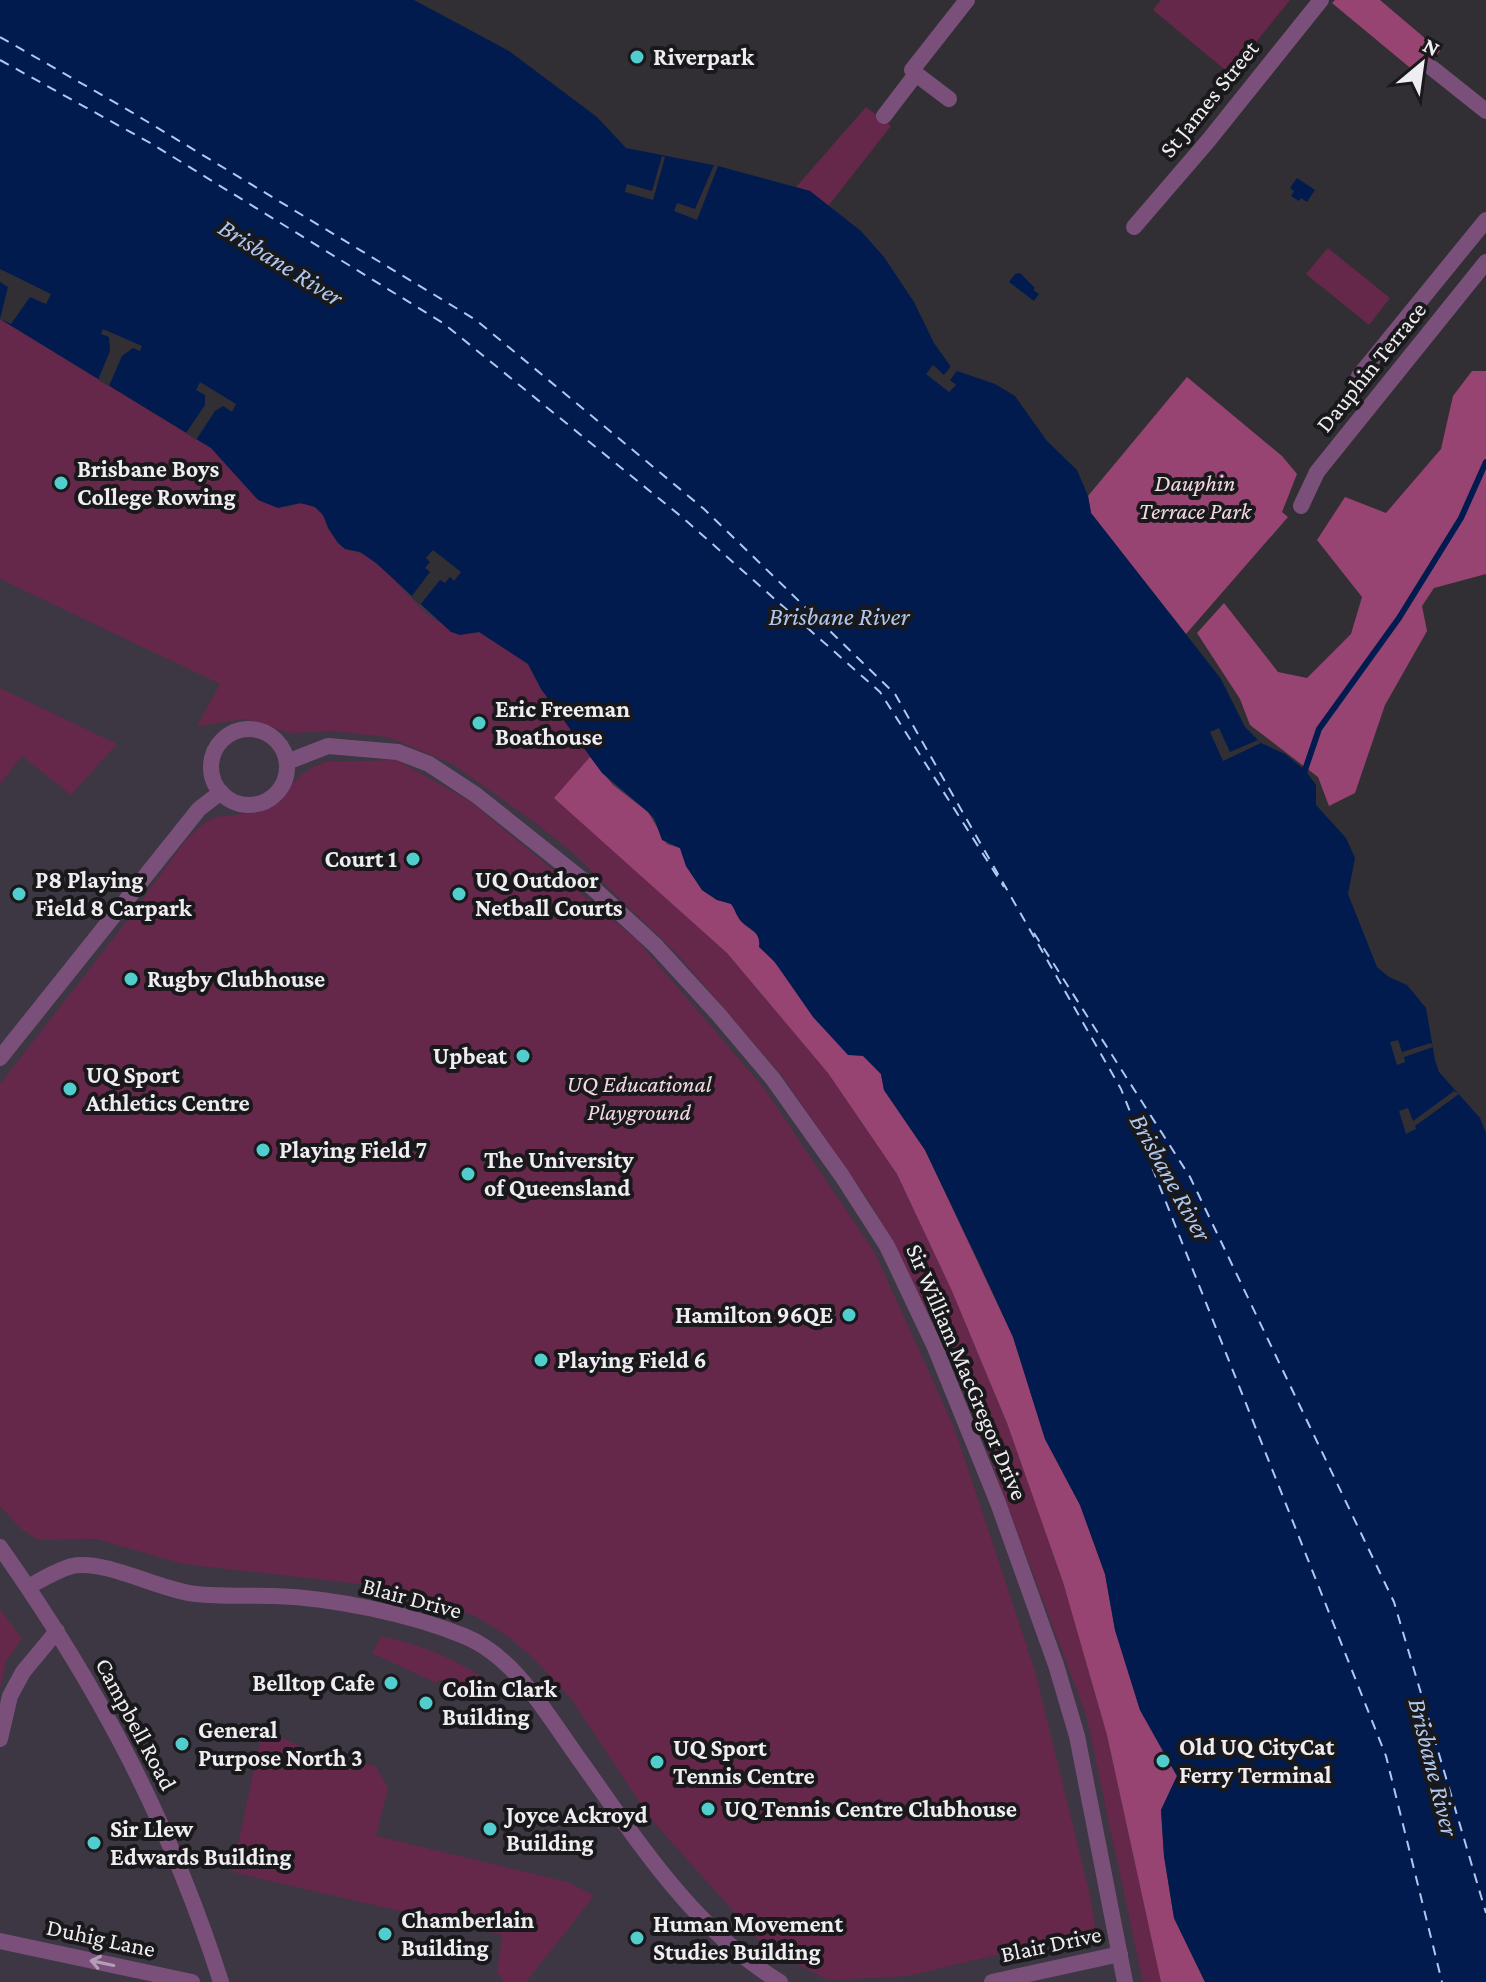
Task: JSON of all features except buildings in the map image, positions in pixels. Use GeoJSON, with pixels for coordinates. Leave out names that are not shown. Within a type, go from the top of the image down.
{"type":"FeatureCollection","features":[{"type":"Feature","properties":{"kind":"street"},"geometry":{"type":"LineString","coordinates":[[949,99],[912,70],[967,0]]}},
{"type":"Feature","properties":{"kind":"street","name":"St James Street"},"geometry":{"type":"LineString","coordinates":[[1134,227],[1321,0]]}},
{"type":"Feature","properties":{"kind":"street"},"geometry":{"type":"LineString","coordinates":[[1432,68],[1486,111]]}},
{"type":"Feature","properties":{"kind":"street"},"geometry":{"type":"LineString","coordinates":[[884,116],[916,74]]}},
{"type":"Feature","properties":{"kind":"street","name":"Dauphin Terrace"},"geometry":{"type":"LineString","coordinates":[[1359,376],[1486,220]]}},
{"type":"Feature","properties":{"kind":"street","name":"Dauphin Terrace"},"geometry":{"type":"LineString","coordinates":[[1301,506],[1317,472],[1486,262]]}},
{"type":"Feature","properties":{"kind":"street"},"geometry":{"type":"LineString","coordinates":[[246,730],[258,730],[270,736],[278,743],[287,762],[283,785],[268,800],[245,805],[221,792],[211,769],[217,748],[233,733],[246,730]]}},
{"type":"Feature","properties":{"kind":"street","name":"Sir William MacGregor Drive"},"geometry":{"type":"LineString","coordinates":[[287,762],[328,746],[398,752],[429,764],[476,795],[606,899],[655,945],[773,1079],[842,1176],[887,1246],[934,1345],[966,1421],[1056,1665],[1077,1736],[1125,1982]]}},
{"type":"Feature","properties":{"kind":"street"},"geometry":{"type":"LineString","coordinates":[[0,1058],[199,809],[221,792]]}},
{"type":"Feature","properties":{"kind":"street","name":"Campbell Road"},"geometry":{"type":"LineString","coordinates":[[0,1547],[93,1689],[143,1783],[197,1908],[221,1982]]}},
{"type":"Feature","properties":{"kind":"street","name":"Blair Drive"},"geometry":{"type":"LineString","coordinates":[[28,1587],[73,1566],[102,1569],[194,1594],[279,1596],[363,1608],[414,1619],[467,1637],[494,1655],[524,1683],[653,1862],[691,1908],[750,1963],[780,1982]]}},
{"type":"Feature","properties":{"kind":"street"},"geometry":{"type":"LineString","coordinates":[[0,1739],[10,1696],[23,1672],[57,1631]]}},
{"type":"Feature","properties":{"kind":"street","name":"Duhig Lane"},"geometry":{"type":"LineString","coordinates":[[0,1941],[192,1982]]}},
{"type":"Feature","properties":{"kind":"street","name":"Blair Drive"},"geometry":{"type":"LineString","coordinates":[[992,1982],[1120,1954]]}},
{"type":"Feature","properties":{"kind":"shaded area","name":"The University of Queensland"},"geometry":{"type":"Polygon","coordinates":[[[0,319],[181,430],[522,658],[925,1150],[980,1265],[1174,1918],[1205,1982],[0,1982],[0,319]]]}},
{"type":"Feature","properties":{"kind":"green space"},"geometry":{"type":"Polygon","coordinates":[[[1161,0],[1290,0],[1230,74],[1153,10],[1161,0]]]}},
{"type":"Feature","properties":{"kind":"green space"},"geometry":{"type":"Polygon","coordinates":[[[1335,0],[1380,0],[1440,51],[1420,76],[1332,3],[1335,0]]]}},
{"type":"Feature","properties":{"kind":"green space"},"geometry":{"type":"Polygon","coordinates":[[[866,107],[891,126],[828,206],[810,191],[796,187],[866,107]]]}},
{"type":"Feature","properties":{"kind":"green space"},"geometry":{"type":"Polygon","coordinates":[[[1328,248],[1390,298],[1369,325],[1306,274],[1328,248]]]}},
{"type":"Feature","properties":{"kind":"green space"},"geometry":{"type":"Polygon","coordinates":[[[0,319],[211,448],[250,491],[287,508],[309,504],[316,508],[339,543],[372,559],[431,617],[452,627],[484,634],[528,664],[541,689],[583,743],[590,757],[555,798],[727,953],[828,1073],[897,1174],[952,1291],[1007,1423],[1063,1582],[1107,1735],[1161,1982],[1143,1982],[1086,1715],[953,1360],[873,1207],[782,1076],[679,956],[572,852],[453,764],[387,737],[331,731],[290,733],[244,719],[197,726],[220,684],[0,579],[0,319]]]}},
{"type":"Feature","properties":{"kind":"green space"},"geometry":{"type":"Polygon","coordinates":[[[1472,371],[1486,371],[1486,574],[1434,588],[1422,606],[1427,631],[1385,705],[1355,793],[1329,806],[1318,777],[1250,725],[1240,699],[1197,633],[1224,603],[1278,672],[1307,678],[1351,634],[1362,597],[1317,540],[1345,497],[1386,513],[1441,449],[1453,396],[1472,371]]]}},
{"type":"Feature","properties":{"kind":"green space","name":"Dauphin Terrace Park"},"geometry":{"type":"Polygon","coordinates":[[[1187,377],[1282,456],[1297,474],[1282,512],[1288,517],[1186,634],[1091,513],[1088,496],[1187,377]]]}},
{"type":"Feature","properties":{"kind":"green space"},"geometry":{"type":"Polygon","coordinates":[[[0,688],[117,744],[71,795],[22,756],[0,784],[0,688]]]}},
{"type":"Feature","properties":{"kind":"green space"},"geometry":{"type":"Polygon","coordinates":[[[590,757],[613,785],[648,812],[667,844],[680,848],[686,866],[702,890],[717,900],[731,903],[740,919],[757,934],[760,947],[881,1074],[884,1090],[925,1150],[1013,1337],[1045,1439],[1080,1505],[1105,1574],[1115,1630],[1140,1710],[1177,1776],[1161,1810],[1164,1856],[1174,1918],[1205,1982],[1161,1982],[1107,1735],[1063,1582],[1007,1423],[952,1291],[897,1174],[828,1073],[727,953],[554,798],[590,757]]]}},
{"type":"Feature","properties":{"kind":"green space","name":"UQ Educational Playground"},"geometry":{"type":"Polygon","coordinates":[[[397,760],[471,802],[636,939],[764,1088],[875,1253],[954,1427],[1035,1671],[1096,1931],[908,1976],[828,1980],[767,1949],[650,1818],[572,1700],[532,1657],[507,1636],[475,1616],[422,1597],[369,1585],[183,1564],[96,1539],[38,1540],[21,1529],[0,1506],[0,1084],[185,841],[203,824],[215,817],[260,812],[270,807],[301,775],[326,762],[397,760]]]}},
{"type":"Feature","properties":{"kind":"green space"},"geometry":{"type":"Polygon","coordinates":[[[0,1609],[22,1639],[6,1661],[0,1689],[0,1609]]]}},
{"type":"Feature","properties":{"kind":"green space"},"geometry":{"type":"Polygon","coordinates":[[[381,1636],[425,1649],[467,1668],[492,1685],[490,1702],[478,1700],[480,1690],[440,1680],[436,1683],[372,1653],[381,1636]]]}},
{"type":"Feature","properties":{"kind":"green space"},"geometry":{"type":"Polygon","coordinates":[[[263,1727],[306,1750],[376,1766],[388,1788],[376,1836],[568,1882],[594,1896],[526,1982],[504,1982],[497,1972],[502,1935],[232,1872],[263,1727]]]}},
{"type":"Feature","properties":{"kind":"water","name":"Brisbane River"},"geometry":{"type":"Polygon","coordinates":[[[0,0],[414,0],[509,51],[597,117],[626,148],[718,166],[810,191],[861,231],[884,257],[951,367],[995,384],[1015,396],[1047,441],[1077,470],[1088,496],[1091,513],[1221,679],[1245,727],[1261,743],[1285,754],[1305,770],[1316,785],[1316,805],[1346,838],[1355,858],[1348,894],[1377,967],[1389,977],[1407,985],[1426,1008],[1439,1072],[1480,1118],[1486,1133],[1486,1982],[1205,1982],[1174,1918],[1164,1856],[1161,1810],[1177,1776],[1140,1710],[1115,1630],[1105,1574],[1080,1505],[1045,1439],[1013,1337],[925,1150],[884,1090],[881,1074],[863,1056],[848,1055],[813,1017],[774,961],[759,947],[757,934],[740,919],[731,904],[717,900],[702,890],[686,866],[680,848],[662,840],[654,818],[602,773],[541,689],[528,664],[479,632],[460,635],[451,632],[376,563],[338,543],[323,515],[315,507],[300,503],[278,508],[258,500],[211,448],[0,319],[0,0]]]}},
{"type":"Feature","properties":{"kind":"water"},"geometry":{"type":"Polygon","coordinates":[[[1297,178],[1315,190],[1307,202],[1291,196],[1294,191],[1290,188],[1297,178]]]}},
{"type":"Feature","properties":{"kind":"water"},"geometry":{"type":"Polygon","coordinates":[[[1020,273],[1039,294],[1034,301],[1009,282],[1020,273]]]}},
{"type":"Feature","properties":{"kind":"pier"},"geometry":{"type":"Polygon","coordinates":[[[662,156],[665,157],[653,200],[625,192],[627,184],[652,191],[662,156]]]}},
{"type":"Feature","properties":{"kind":"pier"},"geometry":{"type":"Polygon","coordinates":[[[714,165],[718,166],[697,220],[674,211],[677,203],[695,209],[714,165]]]}},
{"type":"Feature","properties":{"kind":"pier"},"geometry":{"type":"Polygon","coordinates":[[[0,269],[51,294],[46,304],[30,297],[11,324],[0,319],[8,287],[0,282],[0,269]]]}},
{"type":"Feature","properties":{"kind":"pier"},"geometry":{"type":"Polygon","coordinates":[[[103,329],[142,346],[140,351],[133,348],[122,356],[109,386],[98,380],[110,351],[109,337],[101,334],[103,329]]]}},
{"type":"Feature","properties":{"kind":"pier"},"geometry":{"type":"Polygon","coordinates":[[[933,365],[944,375],[951,366],[957,371],[950,380],[956,385],[949,392],[926,374],[933,365]]]}},
{"type":"Feature","properties":{"kind":"pier"},"geometry":{"type":"Polygon","coordinates":[[[200,382],[236,404],[232,412],[223,406],[215,411],[196,440],[186,433],[205,405],[205,395],[196,390],[200,382]]]}},
{"type":"Feature","properties":{"kind":"pier"},"geometry":{"type":"Polygon","coordinates":[[[433,550],[461,572],[454,581],[450,577],[445,583],[440,580],[420,605],[411,597],[430,572],[425,568],[430,562],[426,558],[433,550]]]}},
{"type":"Feature","properties":{"kind":"pier"},"geometry":{"type":"Polygon","coordinates":[[[1219,728],[1230,752],[1258,740],[1261,743],[1223,761],[1210,732],[1219,728]]]}},
{"type":"Feature","properties":{"kind":"pier"},"geometry":{"type":"Polygon","coordinates":[[[1398,1040],[1402,1052],[1431,1043],[1433,1047],[1404,1057],[1405,1062],[1397,1065],[1390,1042],[1398,1040]]]}},
{"type":"Feature","properties":{"kind":"pier"},"geometry":{"type":"Polygon","coordinates":[[[1454,1091],[1459,1094],[1406,1134],[1399,1111],[1408,1108],[1413,1121],[1454,1091]]]}},
{"type":"Feature","properties":{"kind":"waterway"},"geometry":{"type":"LineString","coordinates":[[1305,770],[1319,729],[1399,618],[1461,518],[1486,462]]}},
{"type":"Feature","properties":{"kind":"ferry route"},"geometry":{"type":"LineString","coordinates":[[0,37],[123,107],[476,320],[704,509],[895,694],[1121,1089],[1386,1756],[1442,1982]]}},
{"type":"Feature","properties":{"kind":"ferry route"},"geometry":{"type":"LineString","coordinates":[[0,60],[152,144],[443,323],[683,518],[880,692],[1004,887]]}},
{"type":"Feature","properties":{"kind":"ferry route"},"geometry":{"type":"LineString","coordinates":[[1034,933],[1190,1177],[1394,1602],[1486,1913]]}},
{"type":"Feature","properties":{"kind":"place","name":"Riverpark"},"geometry":{"type":"Point","coordinates":[637,57]}},
{"type":"Feature","properties":{"kind":"place","name":"Brisbane Boys College Rowing"},"geometry":{"type":"Point","coordinates":[61,483]}},
{"type":"Feature","properties":{"kind":"place","name":"Eric Freeman Boathouse"},"geometry":{"type":"Point","coordinates":[479,723]}},
{"type":"Feature","properties":{"kind":"place","name":"Court 1"},"geometry":{"type":"Point","coordinates":[413,859]}},
{"type":"Feature","properties":{"kind":"place","name":"P8 Playing Field 8 Carpark"},"geometry":{"type":"Point","coordinates":[19,894]}},
{"type":"Feature","properties":{"kind":"place","name":"UQ Outdoor Netball Courts"},"geometry":{"type":"Point","coordinates":[459,894]}},
{"type":"Feature","properties":{"kind":"place","name":"Rugby Clubhouse"},"geometry":{"type":"Point","coordinates":[131,979]}},
{"type":"Feature","properties":{"kind":"place","name":"Upbeat"},"geometry":{"type":"Point","coordinates":[523,1056]}},
{"type":"Feature","properties":{"kind":"place","name":"UQ Sport Athletics Centre"},"geometry":{"type":"Point","coordinates":[70,1089]}},
{"type":"Feature","properties":{"kind":"place","name":"Playing Field 7"},"geometry":{"type":"Point","coordinates":[263,1150]}},
{"type":"Feature","properties":{"kind":"place","name":"The University of Queensland"},"geometry":{"type":"Point","coordinates":[468,1174]}},
{"type":"Feature","properties":{"kind":"place","name":"Hamilton 96QE"},"geometry":{"type":"Point","coordinates":[849,1315]}},
{"type":"Feature","properties":{"kind":"place","name":"Playing Field 6"},"geometry":{"type":"Point","coordinates":[541,1360]}},
{"type":"Feature","properties":{"kind":"place","name":"Belltop Cafe"},"geometry":{"type":"Point","coordinates":[391,1683]}},
{"type":"Feature","properties":{"kind":"place","name":"Colin Clark Building"},"geometry":{"type":"Point","coordinates":[426,1703]}},
{"type":"Feature","properties":{"kind":"place","name":"General Purpose North 3"},"geometry":{"type":"Point","coordinates":[182,1744]}},
{"type":"Feature","properties":{"kind":"place","name":"Old UQ CityCat Ferry Terminal"},"geometry":{"type":"Point","coordinates":[1163,1761]}},
{"type":"Feature","properties":{"kind":"place","name":"UQ Sport Tennis Centre"},"geometry":{"type":"Point","coordinates":[657,1762]}},
{"type":"Feature","properties":{"kind":"place","name":"UQ Tennis Centre Clubhouse"},"geometry":{"type":"Point","coordinates":[708,1809]}},
{"type":"Feature","properties":{"kind":"place","name":"Joyce Ackroyd Building"},"geometry":{"type":"Point","coordinates":[490,1829]}},
{"type":"Feature","properties":{"kind":"place","name":"Sir Llew Edwards Building"},"geometry":{"type":"Point","coordinates":[94,1843]}},
{"type":"Feature","properties":{"kind":"place","name":"Chamberlain Building"},"geometry":{"type":"Point","coordinates":[385,1934]}},
{"type":"Feature","properties":{"kind":"place","name":"Human Movement Studies Building"},"geometry":{"type":"Point","coordinates":[637,1938]}}]}
